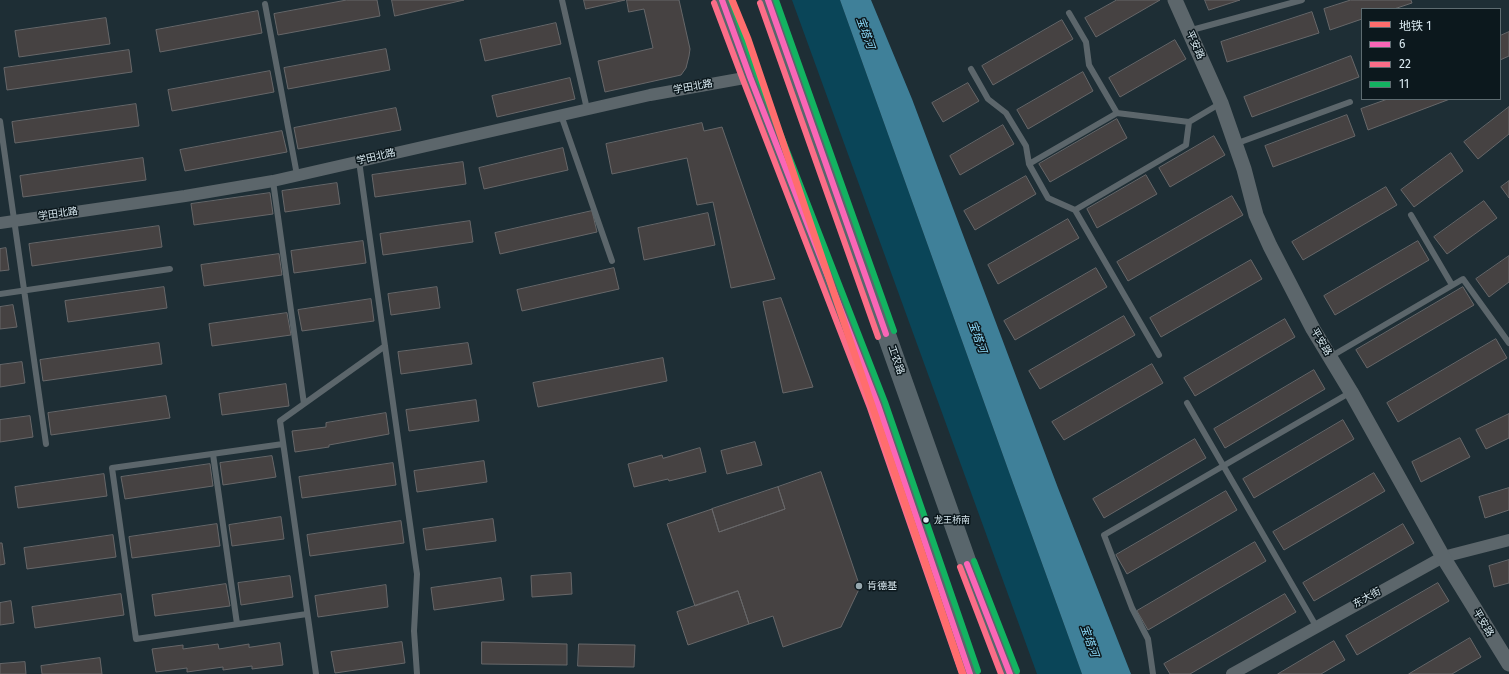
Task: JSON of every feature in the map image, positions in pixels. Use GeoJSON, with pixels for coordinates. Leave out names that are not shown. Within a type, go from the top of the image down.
{"type":"FeatureCollection","features":[{"type":"Feature","properties":{"kind":"main road"},"geometry":{"type":"LineString","coordinates":[[722,0],[750,77],[878,405],[970,674]]}},
{"type":"Feature","properties":{"kind":"main road","name":"工农路"},"geometry":{"type":"LineString","coordinates":[[768,0],[968,565],[1010,674]]}},
{"type":"Feature","properties":{"kind":"street","name":"平安路"},"geometry":{"type":"LineString","coordinates":[[1175,0],[1221,103],[1236,144],[1256,215],[1270,246],[1313,329],[1351,392],[1443,556],[1509,664]]}},
{"type":"Feature","properties":{"kind":"street","name":"学田北路"},"geometry":{"type":"LineString","coordinates":[[0,223],[185,196],[273,181],[650,95],[750,77]]}},
{"type":"Feature","properties":{"kind":"street","name":"东大街"},"geometry":{"type":"LineString","coordinates":[[1232,674],[1443,556],[1509,540]]}},
{"type":"Feature","properties":{"kind":"lane"},"geometry":{"type":"LineString","coordinates":[[562,0],[587,109]]}},
{"type":"Feature","properties":{"kind":"lane"},"geometry":{"type":"LineString","coordinates":[[1188,31],[1302,0]]}},
{"type":"Feature","properties":{"kind":"lane"},"geometry":{"type":"LineString","coordinates":[[265,4],[297,175]]}},
{"type":"Feature","properties":{"kind":"lane"},"geometry":{"type":"LineString","coordinates":[[1069,13],[1086,42],[1089,65],[1116,113]]}},
{"type":"Feature","properties":{"kind":"lane"},"geometry":{"type":"LineString","coordinates":[[971,69],[988,99],[1006,113],[1026,146],[1029,164],[1048,198],[1075,210],[1160,355]]}},
{"type":"Feature","properties":{"kind":"lane"},"geometry":{"type":"LineString","coordinates":[[1236,144],[1350,102]]}},
{"type":"Feature","properties":{"kind":"lane"},"geometry":{"type":"LineString","coordinates":[[1029,164],[1116,113],[1188,122],[1221,103]]}},
{"type":"Feature","properties":{"kind":"lane"},"geometry":{"type":"LineString","coordinates":[[561,115],[612,261]]}},
{"type":"Feature","properties":{"kind":"lane"},"geometry":{"type":"LineString","coordinates":[[0,121],[46,444]]}},
{"type":"Feature","properties":{"kind":"lane"},"geometry":{"type":"LineString","coordinates":[[1075,210],[1186,145],[1188,122]]}},
{"type":"Feature","properties":{"kind":"lane"},"geometry":{"type":"LineString","coordinates":[[358,161],[417,574],[414,631],[417,674]]}},
{"type":"Feature","properties":{"kind":"lane"},"geometry":{"type":"LineString","coordinates":[[273,181],[304,404]]}},
{"type":"Feature","properties":{"kind":"lane"},"geometry":{"type":"LineString","coordinates":[[1411,215],[1452,285]]}},
{"type":"Feature","properties":{"kind":"lane"},"geometry":{"type":"LineString","coordinates":[[0,294],[170,269]]}},
{"type":"Feature","properties":{"kind":"lane"},"geometry":{"type":"LineString","coordinates":[[1330,357],[1462,279],[1509,343]]}},
{"type":"Feature","properties":{"kind":"lane"},"geometry":{"type":"LineString","coordinates":[[316,674],[280,422],[385,346]]}},
{"type":"Feature","properties":{"kind":"lane"},"geometry":{"type":"LineString","coordinates":[[1153,674],[1148,639],[1132,608],[1104,535],[1351,392]]}},
{"type":"Feature","properties":{"kind":"lane"},"geometry":{"type":"LineString","coordinates":[[1187,403],[1316,626]]}},
{"type":"Feature","properties":{"kind":"lane"},"geometry":{"type":"LineString","coordinates":[[283,444],[112,468],[136,639],[307,614]]}},
{"type":"Feature","properties":{"kind":"lane"},"geometry":{"type":"LineString","coordinates":[[213,454],[237,624]]}},
{"type":"Feature","properties":{"kind":"shaded area"},"geometry":{"type":"Polygon","coordinates":[[[792,0],[840,0],[1082,674],[1037,674],[792,0]]]}},
{"type":"Feature","properties":{"kind":"water","name":"宝塔河"},"geometry":{"type":"Polygon","coordinates":[[[840,0],[871,0],[912,99],[1058,488],[1131,674],[1082,674],[840,0]]]}},
{"type":"Feature","properties":{"kind":"building"},"geometry":{"type":"Polygon","coordinates":[[[347,0],[377,0],[380,16],[278,35],[274,14],[347,0]]]}},
{"type":"Feature","properties":{"kind":"building"},"geometry":{"type":"Polygon","coordinates":[[[392,0],[464,0],[395,16],[392,0]]]}},
{"type":"Feature","properties":{"kind":"building"},"geometry":{"type":"Polygon","coordinates":[[[584,0],[625,0],[586,9],[584,0]]]}},
{"type":"Feature","properties":{"kind":"building"},"geometry":{"type":"Polygon","coordinates":[[[627,0],[679,0],[690,49],[689,56],[686,68],[681,75],[605,92],[598,61],[653,48],[644,9],[629,12],[627,0]]]}},
{"type":"Feature","properties":{"kind":"building"},"geometry":{"type":"Polygon","coordinates":[[[1117,0],[1160,0],[1096,37],[1085,18],[1117,0]]]}},
{"type":"Feature","properties":{"kind":"building"},"geometry":{"type":"Polygon","coordinates":[[[1205,0],[1240,0],[1209,10],[1205,0]]]}},
{"type":"Feature","properties":{"kind":"building"},"geometry":{"type":"Polygon","coordinates":[[[1351,0],[1411,0],[1412,3],[1397,8],[1361,8],[1361,19],[1330,30],[1324,9],[1351,0]]]}},
{"type":"Feature","properties":{"kind":"building"},"geometry":{"type":"Polygon","coordinates":[[[258,11],[262,33],[160,52],[156,30],[258,11]]]}},
{"type":"Feature","properties":{"kind":"building"},"geometry":{"type":"Polygon","coordinates":[[[1312,12],[1319,33],[1227,62],[1221,42],[1312,12]]]}},
{"type":"Feature","properties":{"kind":"building"},"geometry":{"type":"Polygon","coordinates":[[[106,18],[110,44],[19,57],[15,31],[106,18]]]}},
{"type":"Feature","properties":{"kind":"building"},"geometry":{"type":"Polygon","coordinates":[[[1062,20],[1073,39],[993,85],[982,66],[1062,20]]]}},
{"type":"Feature","properties":{"kind":"building"},"geometry":{"type":"Polygon","coordinates":[[[556,23],[561,44],[485,61],[480,40],[556,23]]]}},
{"type":"Feature","properties":{"kind":"building"},"geometry":{"type":"Polygon","coordinates":[[[1509,32],[1509,56],[1501,60],[1501,36],[1509,32]]]}},
{"type":"Feature","properties":{"kind":"building"},"geometry":{"type":"Polygon","coordinates":[[[1175,40],[1186,59],[1120,97],[1109,78],[1175,40]]]}},
{"type":"Feature","properties":{"kind":"building"},"geometry":{"type":"Polygon","coordinates":[[[386,49],[390,70],[288,89],[284,68],[386,49]]]}},
{"type":"Feature","properties":{"kind":"building"},"geometry":{"type":"Polygon","coordinates":[[[129,50],[132,72],[7,90],[4,68],[129,50]]]}},
{"type":"Feature","properties":{"kind":"building"},"geometry":{"type":"Polygon","coordinates":[[[1351,56],[1359,77],[1252,117],[1244,97],[1351,56]]]}},
{"type":"Feature","properties":{"kind":"building"},"geometry":{"type":"Polygon","coordinates":[[[270,71],[274,92],[172,111],[168,90],[270,71]]]}},
{"type":"Feature","properties":{"kind":"building"},"geometry":{"type":"Polygon","coordinates":[[[1083,72],[1093,91],[1028,129],[1017,110],[1083,72]]]}},
{"type":"Feature","properties":{"kind":"building"},"geometry":{"type":"Polygon","coordinates":[[[570,78],[575,99],[497,117],[492,96],[570,78]]]}},
{"type":"Feature","properties":{"kind":"building"},"geometry":{"type":"Polygon","coordinates":[[[968,83],[979,101],[943,122],[932,103],[968,83]]]}},
{"type":"Feature","properties":{"kind":"building"},"geometry":{"type":"Polygon","coordinates":[[[1385,100],[1447,100],[1368,130],[1361,109],[1385,100]]]}},
{"type":"Feature","properties":{"kind":"building"},"geometry":{"type":"Polygon","coordinates":[[[136,104],[139,126],[15,143],[12,122],[136,104]]]}},
{"type":"Feature","properties":{"kind":"building"},"geometry":{"type":"Polygon","coordinates":[[[1509,107],[1509,134],[1478,159],[1464,142],[1509,107]]]}},
{"type":"Feature","properties":{"kind":"building"},"geometry":{"type":"Polygon","coordinates":[[[396,108],[401,130],[298,149],[294,128],[396,108]]]}},
{"type":"Feature","properties":{"kind":"building"},"geometry":{"type":"Polygon","coordinates":[[[1347,115],[1355,136],[1273,167],[1265,146],[1347,115]]]}},
{"type":"Feature","properties":{"kind":"building"},"geometry":{"type":"Polygon","coordinates":[[[1117,119],[1127,138],[1050,182],[1039,164],[1117,119]]]}},
{"type":"Feature","properties":{"kind":"building"},"geometry":{"type":"Polygon","coordinates":[[[702,123],[704,131],[722,127],[775,279],[731,288],[713,202],[697,205],[687,158],[612,174],[606,144],[702,123]]]}},
{"type":"Feature","properties":{"kind":"building"},"geometry":{"type":"Polygon","coordinates":[[[1003,125],[1014,144],[960,175],[950,156],[1003,125]]]}},
{"type":"Feature","properties":{"kind":"building"},"geometry":{"type":"Polygon","coordinates":[[[282,131],[287,152],[185,171],[180,150],[282,131]]]}},
{"type":"Feature","properties":{"kind":"building"},"geometry":{"type":"Polygon","coordinates":[[[1214,136],[1225,155],[1170,187],[1159,168],[1214,136]]]}},
{"type":"Feature","properties":{"kind":"building"},"geometry":{"type":"Polygon","coordinates":[[[563,148],[568,170],[484,189],[479,168],[563,148]]]}},
{"type":"Feature","properties":{"kind":"building"},"geometry":{"type":"Polygon","coordinates":[[[1451,153],[1463,171],[1414,207],[1401,190],[1451,153]]]}},
{"type":"Feature","properties":{"kind":"building"},"geometry":{"type":"Polygon","coordinates":[[[143,158],[146,180],[23,197],[20,176],[143,158]]]}},
{"type":"Feature","properties":{"kind":"building"},"geometry":{"type":"Polygon","coordinates":[[[463,162],[466,184],[375,197],[372,175],[463,162]]]}},
{"type":"Feature","properties":{"kind":"building"},"geometry":{"type":"Polygon","coordinates":[[[1146,175],[1157,194],[1097,228],[1087,209],[1146,175]]]}},
{"type":"Feature","properties":{"kind":"building"},"geometry":{"type":"Polygon","coordinates":[[[1026,176],[1036,194],[975,230],[964,211],[1026,176]]]}},
{"type":"Feature","properties":{"kind":"building"},"geometry":{"type":"Polygon","coordinates":[[[1509,181],[1509,198],[1501,187],[1509,181]]]}},
{"type":"Feature","properties":{"kind":"building"},"geometry":{"type":"Polygon","coordinates":[[[337,183],[340,204],[285,212],[282,191],[337,183]]]}},
{"type":"Feature","properties":{"kind":"building"},"geometry":{"type":"Polygon","coordinates":[[[1386,187],[1397,205],[1303,260],[1292,242],[1386,187]]]}},
{"type":"Feature","properties":{"kind":"building"},"geometry":{"type":"Polygon","coordinates":[[[270,193],[273,214],[194,225],[191,204],[270,193]]]}},
{"type":"Feature","properties":{"kind":"building"},"geometry":{"type":"Polygon","coordinates":[[[1232,196],[1243,215],[1128,281],[1117,262],[1232,196]]]}},
{"type":"Feature","properties":{"kind":"building"},"geometry":{"type":"Polygon","coordinates":[[[1484,201],[1497,218],[1447,254],[1434,237],[1484,201]]]}},
{"type":"Feature","properties":{"kind":"building"},"geometry":{"type":"Polygon","coordinates":[[[592,211],[597,232],[500,254],[495,233],[592,211]]]}},
{"type":"Feature","properties":{"kind":"building"},"geometry":{"type":"Polygon","coordinates":[[[708,213],[715,245],[644,260],[638,228],[708,213]]]}},
{"type":"Feature","properties":{"kind":"building"},"geometry":{"type":"Polygon","coordinates":[[[1068,219],[1079,238],[998,284],[988,265],[1068,219]]]}},
{"type":"Feature","properties":{"kind":"building"},"geometry":{"type":"Polygon","coordinates":[[[470,221],[473,242],[383,255],[380,234],[470,221]]]}},
{"type":"Feature","properties":{"kind":"building"},"geometry":{"type":"Polygon","coordinates":[[[159,226],[162,247],[32,266],[29,244],[159,226]]]}},
{"type":"Feature","properties":{"kind":"building"},"geometry":{"type":"Polygon","coordinates":[[[363,241],[366,263],[294,273],[291,251],[363,241]]]}},
{"type":"Feature","properties":{"kind":"building"},"geometry":{"type":"Polygon","coordinates":[[[1418,241],[1429,260],[1335,315],[1324,296],[1418,241]]]}},
{"type":"Feature","properties":{"kind":"building"},"geometry":{"type":"Polygon","coordinates":[[[6,248],[9,270],[0,271],[0,249],[6,248]]]}},
{"type":"Feature","properties":{"kind":"building"},"geometry":{"type":"Polygon","coordinates":[[[279,254],[282,275],[204,286],[201,265],[279,254]]]}},
{"type":"Feature","properties":{"kind":"building"},"geometry":{"type":"Polygon","coordinates":[[[1509,256],[1509,282],[1489,297],[1476,279],[1509,256]]]}},
{"type":"Feature","properties":{"kind":"building"},"geometry":{"type":"Polygon","coordinates":[[[1251,260],[1262,279],[1161,337],[1150,318],[1251,260]]]}},
{"type":"Feature","properties":{"kind":"building"},"geometry":{"type":"Polygon","coordinates":[[[614,268],[619,289],[522,311],[517,290],[614,268]]]}},
{"type":"Feature","properties":{"kind":"building"},"geometry":{"type":"Polygon","coordinates":[[[1096,268],[1107,287],[1015,340],[1004,321],[1096,268]]]}},
{"type":"Feature","properties":{"kind":"building"},"geometry":{"type":"Polygon","coordinates":[[[164,287],[167,308],[68,322],[65,301],[164,287]]]}},
{"type":"Feature","properties":{"kind":"building"},"geometry":{"type":"Polygon","coordinates":[[[437,287],[440,308],[391,315],[388,294],[437,287]]]}},
{"type":"Feature","properties":{"kind":"building"},"geometry":{"type":"Polygon","coordinates":[[[1463,287],[1474,305],[1367,368],[1356,350],[1463,287]]]}},
{"type":"Feature","properties":{"kind":"building"},"geometry":{"type":"Polygon","coordinates":[[[781,298],[813,387],[783,393],[763,302],[781,298]]]}},
{"type":"Feature","properties":{"kind":"building"},"geometry":{"type":"Polygon","coordinates":[[[371,299],[374,321],[302,331],[298,310],[371,299]]]}},
{"type":"Feature","properties":{"kind":"building"},"geometry":{"type":"Polygon","coordinates":[[[13,305],[17,327],[0,329],[0,307],[13,305]]]}},
{"type":"Feature","properties":{"kind":"building"},"geometry":{"type":"Polygon","coordinates":[[[287,313],[291,335],[212,346],[209,324],[287,313]]]}},
{"type":"Feature","properties":{"kind":"building"},"geometry":{"type":"Polygon","coordinates":[[[1124,316],[1135,335],[1040,389],[1029,371],[1124,316]]]}},
{"type":"Feature","properties":{"kind":"building"},"geometry":{"type":"Polygon","coordinates":[[[1285,319],[1295,337],[1195,396],[1184,378],[1285,319]]]}},
{"type":"Feature","properties":{"kind":"building"},"geometry":{"type":"Polygon","coordinates":[[[1496,339],[1507,358],[1398,422],[1387,403],[1496,339]]]}},
{"type":"Feature","properties":{"kind":"building"},"geometry":{"type":"Polygon","coordinates":[[[159,343],[162,364],[43,381],[40,360],[159,343]]]}},
{"type":"Feature","properties":{"kind":"building"},"geometry":{"type":"Polygon","coordinates":[[[468,343],[472,364],[401,374],[398,352],[468,343]]]}},
{"type":"Feature","properties":{"kind":"building"},"geometry":{"type":"Polygon","coordinates":[[[663,358],[667,381],[538,407],[533,383],[663,358]]]}},
{"type":"Feature","properties":{"kind":"building"},"geometry":{"type":"Polygon","coordinates":[[[22,362],[25,383],[0,387],[0,365],[22,362]]]}},
{"type":"Feature","properties":{"kind":"building"},"geometry":{"type":"Polygon","coordinates":[[[1152,364],[1163,383],[1064,440],[1052,422],[1152,364]]]}},
{"type":"Feature","properties":{"kind":"building"},"geometry":{"type":"Polygon","coordinates":[[[1314,370],[1325,389],[1225,448],[1214,429],[1314,370]]]}},
{"type":"Feature","properties":{"kind":"building"},"geometry":{"type":"Polygon","coordinates":[[[286,384],[289,406],[222,415],[219,394],[286,384]]]}},
{"type":"Feature","properties":{"kind":"building"},"geometry":{"type":"Polygon","coordinates":[[[166,396],[170,418],[51,435],[48,413],[166,396]]]}},
{"type":"Feature","properties":{"kind":"building"},"geometry":{"type":"Polygon","coordinates":[[[476,400],[479,421],[409,431],[406,410],[476,400]]]}},
{"type":"Feature","properties":{"kind":"building"},"geometry":{"type":"Polygon","coordinates":[[[386,413],[389,434],[329,445],[329,447],[295,452],[292,431],[326,427],[326,423],[386,413]]]}},
{"type":"Feature","properties":{"kind":"building"},"geometry":{"type":"Polygon","coordinates":[[[1509,414],[1509,438],[1486,449],[1476,430],[1509,414]]]}},
{"type":"Feature","properties":{"kind":"building"},"geometry":{"type":"Polygon","coordinates":[[[30,416],[33,437],[0,442],[0,420],[30,416]]]}},
{"type":"Feature","properties":{"kind":"building"},"geometry":{"type":"Polygon","coordinates":[[[1343,420],[1354,439],[1254,498],[1243,479],[1343,420]]]}},
{"type":"Feature","properties":{"kind":"building"},"geometry":{"type":"Polygon","coordinates":[[[1460,438],[1470,457],[1421,482],[1412,462],[1460,438]]]}},
{"type":"Feature","properties":{"kind":"building"},"geometry":{"type":"Polygon","coordinates":[[[1195,439],[1206,458],[1104,518],[1093,499],[1195,439]]]}},
{"type":"Feature","properties":{"kind":"building"},"geometry":{"type":"Polygon","coordinates":[[[755,442],[762,465],[727,474],[721,451],[755,442]]]}},
{"type":"Feature","properties":{"kind":"building"},"geometry":{"type":"Polygon","coordinates":[[[700,448],[706,472],[669,481],[668,479],[634,487],[628,464],[662,455],[663,458],[700,448]]]}},
{"type":"Feature","properties":{"kind":"building"},"geometry":{"type":"Polygon","coordinates":[[[272,456],[276,477],[223,485],[220,463],[272,456]]]}},
{"type":"Feature","properties":{"kind":"building"},"geometry":{"type":"Polygon","coordinates":[[[484,461],[487,482],[417,492],[414,471],[484,461]]]}},
{"type":"Feature","properties":{"kind":"building"},"geometry":{"type":"Polygon","coordinates":[[[393,463],[396,485],[302,498],[299,477],[393,463]]]}},
{"type":"Feature","properties":{"kind":"building"},"geometry":{"type":"Polygon","coordinates":[[[210,464],[213,486],[125,499],[121,477],[210,464]]]}},
{"type":"Feature","properties":{"kind":"building"},"geometry":{"type":"Polygon","coordinates":[[[821,472],[860,587],[841,627],[783,647],[773,616],[749,624],[738,591],[695,606],[667,524],[712,509],[719,532],[785,509],[778,487],[821,472]]]}},
{"type":"Feature","properties":{"kind":"building"},"geometry":{"type":"Polygon","coordinates":[[[1374,473],[1385,491],[1284,550],[1273,532],[1374,473]]]}},
{"type":"Feature","properties":{"kind":"building"},"geometry":{"type":"Polygon","coordinates":[[[104,474],[107,496],[18,508],[15,487],[104,474]]]}},
{"type":"Feature","properties":{"kind":"building"},"geometry":{"type":"Polygon","coordinates":[[[778,487],[785,509],[719,532],[712,509],[778,487]]]}},
{"type":"Feature","properties":{"kind":"building"},"geometry":{"type":"Polygon","coordinates":[[[1509,488],[1509,510],[1485,518],[1479,497],[1509,488]]]}},
{"type":"Feature","properties":{"kind":"building"},"geometry":{"type":"Polygon","coordinates":[[[1226,491],[1237,510],[1127,574],[1116,555],[1226,491]]]}},
{"type":"Feature","properties":{"kind":"building"},"geometry":{"type":"Polygon","coordinates":[[[281,517],[284,539],[232,546],[229,525],[281,517]]]}},
{"type":"Feature","properties":{"kind":"building"},"geometry":{"type":"Polygon","coordinates":[[[493,519],[496,541],[426,550],[423,529],[493,519]]]}},
{"type":"Feature","properties":{"kind":"building"},"geometry":{"type":"Polygon","coordinates":[[[401,521],[404,543],[310,556],[307,535],[401,521]]]}},
{"type":"Feature","properties":{"kind":"building"},"geometry":{"type":"Polygon","coordinates":[[[217,524],[220,546],[132,558],[129,537],[217,524]]]}},
{"type":"Feature","properties":{"kind":"building"},"geometry":{"type":"Polygon","coordinates":[[[1403,524],[1414,543],[1314,601],[1303,583],[1403,524]]]}},
{"type":"Feature","properties":{"kind":"building"},"geometry":{"type":"Polygon","coordinates":[[[113,535],[116,557],[27,569],[24,548],[113,535]]]}},
{"type":"Feature","properties":{"kind":"building"},"geometry":{"type":"Polygon","coordinates":[[[1255,542],[1266,561],[1148,630],[1137,611],[1255,542]]]}},
{"type":"Feature","properties":{"kind":"building"},"geometry":{"type":"Polygon","coordinates":[[[0,543],[2,543],[5,564],[0,565],[0,543]]]}},
{"type":"Feature","properties":{"kind":"building"},"geometry":{"type":"Polygon","coordinates":[[[1509,560],[1509,583],[1494,587],[1489,566],[1509,560]]]}},
{"type":"Feature","properties":{"kind":"building"},"geometry":{"type":"Polygon","coordinates":[[[571,573],[572,594],[532,597],[531,576],[571,573]]]}},
{"type":"Feature","properties":{"kind":"building"},"geometry":{"type":"Polygon","coordinates":[[[290,576],[293,597],[241,605],[238,583],[290,576]]]}},
{"type":"Feature","properties":{"kind":"building"},"geometry":{"type":"Polygon","coordinates":[[[501,578],[504,600],[434,610],[431,588],[501,578]]]}},
{"type":"Feature","properties":{"kind":"building"},"geometry":{"type":"Polygon","coordinates":[[[1438,583],[1449,601],[1357,655],[1346,636],[1438,583]]]}},
{"type":"Feature","properties":{"kind":"building"},"geometry":{"type":"Polygon","coordinates":[[[226,584],[230,606],[155,616],[152,595],[226,584]]]}},
{"type":"Feature","properties":{"kind":"building"},"geometry":{"type":"Polygon","coordinates":[[[386,585],[388,607],[318,617],[315,596],[386,585]]]}},
{"type":"Feature","properties":{"kind":"building"},"geometry":{"type":"Polygon","coordinates":[[[738,591],[749,624],[688,645],[677,612],[738,591]]]}},
{"type":"Feature","properties":{"kind":"building"},"geometry":{"type":"Polygon","coordinates":[[[121,594],[124,615],[35,628],[32,607],[121,594]]]}},
{"type":"Feature","properties":{"kind":"building"},"geometry":{"type":"Polygon","coordinates":[[[1285,594],[1296,612],[1190,674],[1170,674],[1164,664],[1285,594]]]}},
{"type":"Feature","properties":{"kind":"building"},"geometry":{"type":"Polygon","coordinates":[[[11,601],[14,623],[0,625],[0,603],[11,601]]]}},
{"type":"Feature","properties":{"kind":"building"},"geometry":{"type":"Polygon","coordinates":[[[1470,638],[1481,657],[1452,674],[1409,674],[1470,638]]]}},
{"type":"Feature","properties":{"kind":"building"},"geometry":{"type":"Polygon","coordinates":[[[1334,641],[1345,660],[1321,674],[1278,674],[1334,641]]]}},
{"type":"Feature","properties":{"kind":"building"},"geometry":{"type":"Polygon","coordinates":[[[402,642],[405,663],[335,673],[331,652],[402,642]]]}},
{"type":"Feature","properties":{"kind":"building"},"geometry":{"type":"Polygon","coordinates":[[[482,642],[567,644],[567,665],[482,664],[482,642]]]}},
{"type":"Feature","properties":{"kind":"building"},"geometry":{"type":"Polygon","coordinates":[[[280,643],[283,665],[252,669],[252,666],[223,670],[223,667],[187,672],[187,668],[156,672],[152,649],[183,645],[183,649],[218,644],[219,649],[249,644],[249,647],[280,643]]]}},
{"type":"Feature","properties":{"kind":"building"},"geometry":{"type":"Polygon","coordinates":[[[579,644],[635,645],[634,667],[578,666],[579,644]]]}},
{"type":"Feature","properties":{"kind":"building"},"geometry":{"type":"Polygon","coordinates":[[[100,658],[102,674],[42,674],[41,666],[100,658]]]}},
{"type":"Feature","properties":{"kind":"building"},"geometry":{"type":"Polygon","coordinates":[[[25,662],[26,674],[0,674],[0,664],[25,662]]]}},
{"type":"Feature","properties":{"kind":"metro line","name":"1"},"geometry":{"type":"LineString","coordinates":[[732,0],[748,39],[963,674]]}},
{"type":"Feature","properties":{"kind":"transit line","name":"6"},"geometry":{"type":"LineString","coordinates":[[722,0],[750,77],[878,405],[970,674]]}},
{"type":"Feature","properties":{"kind":"transit line","name":"11"},"geometry":{"type":"LineString","coordinates":[[731,0],[757,74],[885,402],[978,671]]}},
{"type":"Feature","properties":{"kind":"transit line","name":"6"},"geometry":{"type":"LineString","coordinates":[[768,0],[886,334]]}},
{"type":"Feature","properties":{"kind":"transit line","name":"11"},"geometry":{"type":"LineString","coordinates":[[776,0],[894,331]]}},
{"type":"Feature","properties":{"kind":"transit line","name":"22"},"geometry":{"type":"LineString","coordinates":[[714,3],[870,408],[962,674]]}},
{"type":"Feature","properties":{"kind":"transit line","name":"22"},"geometry":{"type":"LineString","coordinates":[[760,3],[878,337]]}},
{"type":"Feature","properties":{"kind":"transit line","name":"11"},"geometry":{"type":"LineString","coordinates":[[974,561],[1017,671]]}},
{"type":"Feature","properties":{"kind":"transit line","name":"6"},"geometry":{"type":"LineString","coordinates":[[967,564],[1010,674]]}},
{"type":"Feature","properties":{"kind":"transit line","name":"22"},"geometry":{"type":"LineString","coordinates":[[960,567],[1001,674]]}},
{"type":"Feature","properties":{"kind":"place","name":"龙王桥南"},"geometry":{"type":"Point","coordinates":[926,520]}},
{"type":"Feature","properties":{"kind":"place","name":"肯德基"},"geometry":{"type":"Point","coordinates":[859,586]}}]}
